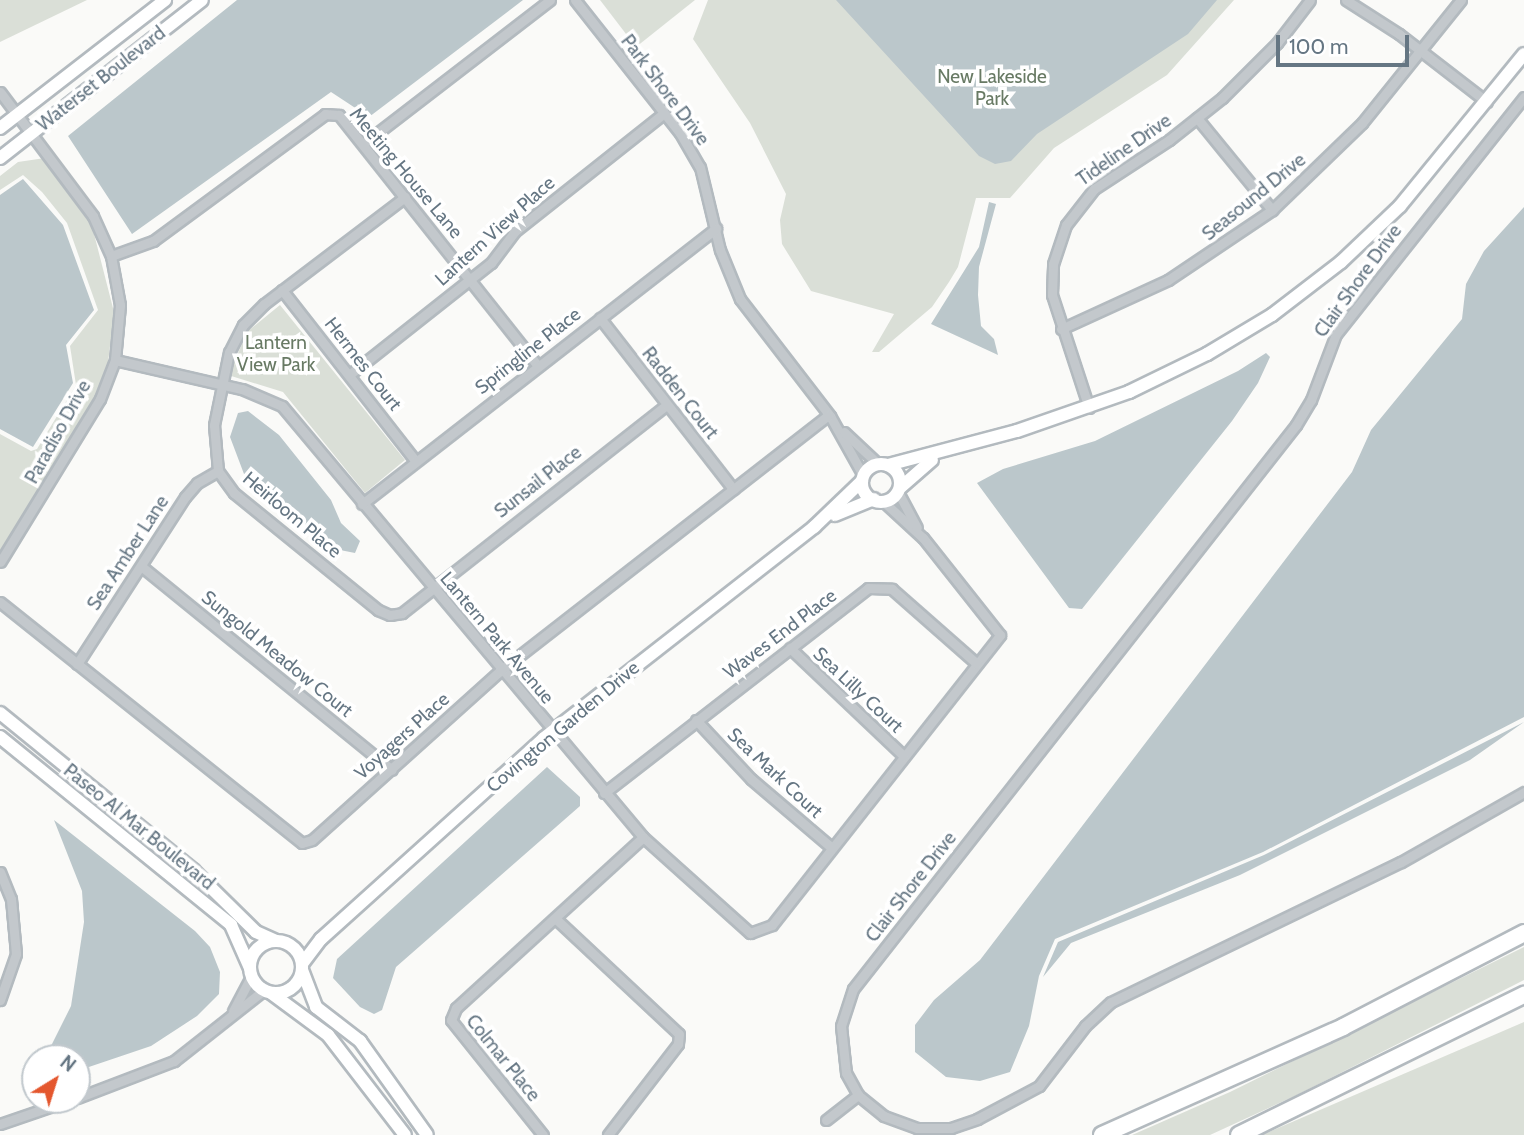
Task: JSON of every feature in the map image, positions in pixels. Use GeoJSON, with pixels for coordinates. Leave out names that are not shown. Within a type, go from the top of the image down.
{"type":"FeatureCollection","features":[{"type":"Feature","properties":{"kind":"highway"},"geometry":{"type":"LineString","coordinates":[[1102,1135],[1343,1027],[1524,933]]}},
{"type":"Feature","properties":{"kind":"highway"},"geometry":{"type":"LineString","coordinates":[[1239,1135],[1524,995]]}},
{"type":"Feature","properties":{"kind":"street","name":"Waterset Boulevard"},"geometry":{"type":"LineString","coordinates":[[0,128],[165,0]]}},
{"type":"Feature","properties":{"kind":"street","name":"Waterset Boulevard"},"geometry":{"type":"LineString","coordinates":[[0,158],[202,0]]}},
{"type":"Feature","properties":{"kind":"street"},"geometry":{"type":"LineString","coordinates":[[363,144],[550,0]]}},
{"type":"Feature","properties":{"kind":"street","name":"Park Shore Drive"},"geometry":{"type":"LineString","coordinates":[[575,0],[664,113],[700,167],[716,228],[740,299],[829,415],[862,478]]}},
{"type":"Feature","properties":{"kind":"street","name":"Tideline Drive"},"geometry":{"type":"LineString","coordinates":[[1088,408],[1052,295],[1053,264],[1059,239],[1074,212],[1108,179],[1197,118],[1277,43],[1310,0]]}},
{"type":"Feature","properties":{"kind":"street"},"geometry":{"type":"LineString","coordinates":[[1346,0],[1421,51],[1487,102]]}},
{"type":"Feature","properties":{"kind":"street","name":"Seasound Drive"},"geometry":{"type":"LineString","coordinates":[[1061,329],[1168,280],[1272,210],[1341,146],[1461,0]]}},
{"type":"Feature","properties":{"kind":"street","name":"Covington Garden Drive"},"geometry":{"type":"LineString","coordinates":[[302,967],[321,939],[553,732],[814,527],[862,478],[883,464],[950,449],[1088,408],[1207,354],[1299,295],[1400,206],[1524,54]]}},
{"type":"Feature","properties":{"kind":"street","name":"Paradiso Drive"},"geometry":{"type":"LineString","coordinates":[[0,92],[33,132],[93,216],[111,256],[120,305],[115,360],[100,399],[0,562]]}},
{"type":"Feature","properties":{"kind":"street","name":"Clair Shore Drive"},"geometry":{"type":"LineString","coordinates":[[858,1095],[841,1050],[841,1027],[853,989],[1296,425],[1311,400],[1336,334],[1524,97]]}},
{"type":"Feature","properties":{"kind":"street","name":"Lantern View Place"},"geometry":{"type":"LineString","coordinates":[[349,375],[491,263],[514,232],[664,113]]}},
{"type":"Feature","properties":{"kind":"street","name":"Meeting House Lane"},"geometry":{"type":"LineString","coordinates":[[111,256],[153,241],[324,114],[339,115],[537,365]]}},
{"type":"Feature","properties":{"kind":"street"},"geometry":{"type":"LineString","coordinates":[[1197,118],[1272,210]]}},
{"type":"Feature","properties":{"kind":"street","name":"Heirloom Place"},"geometry":{"type":"LineString","coordinates":[[405,197],[282,290],[243,326],[220,384],[214,425],[218,471],[234,493],[378,610],[397,616],[431,587]]}},
{"type":"Feature","properties":{"kind":"street","name":"Springline Place"},"geometry":{"type":"LineString","coordinates":[[362,504],[415,460],[716,228]]}},
{"type":"Feature","properties":{"kind":"street","name":"Hermes Court"},"geometry":{"type":"LineString","coordinates":[[282,290],[415,460]]}},
{"type":"Feature","properties":{"kind":"street","name":"Radden Court"},"geometry":{"type":"LineString","coordinates":[[600,318],[733,489]]}},
{"type":"Feature","properties":{"kind":"street","name":"Lantern Park Avenue"},"geometry":{"type":"LineString","coordinates":[[115,360],[220,384],[282,406],[643,837],[750,933],[772,925],[1000,635],[923,538]]}},
{"type":"Feature","properties":{"kind":"street","name":"Sunsail Place"},"geometry":{"type":"LineString","coordinates":[[431,587],[666,405]]}},
{"type":"Feature","properties":{"kind":"street","name":"Voyagers Place"},"geometry":{"type":"LineString","coordinates":[[0,602],[302,843],[312,840],[501,670],[829,415]]}},
{"type":"Feature","properties":{"kind":"street","name":"Park Shore Drive"},"geometry":{"type":"LineString","coordinates":[[835,424],[883,464]]}},
{"type":"Feature","properties":{"kind":"street","name":"Covington Garden Drive"},"geometry":{"type":"LineString","coordinates":[[814,527],[845,509],[879,501],[900,490],[912,473],[950,449]]}},
{"type":"Feature","properties":{"kind":"street"},"geometry":{"type":"LineString","coordinates":[[883,464],[900,490],[923,538]]}},
{"type":"Feature","properties":{"kind":"street","name":"Sea Amber Lane"},"geometry":{"type":"LineString","coordinates":[[77,664],[191,490],[218,471]]}},
{"type":"Feature","properties":{"kind":"street"},"geometry":{"type":"LineString","coordinates":[[862,478],[879,501],[923,538]]}},
{"type":"Feature","properties":{"kind":"street","name":"Sungold Meadow Court"},"geometry":{"type":"LineString","coordinates":[[141,566],[392,770]]}},
{"type":"Feature","properties":{"kind":"street","name":"Waves End Place"},"geometry":{"type":"LineString","coordinates":[[604,793],[868,588],[885,586],[977,664]]}},
{"type":"Feature","properties":{"kind":"street","name":"Sea Lilly Court"},"geometry":{"type":"LineString","coordinates":[[790,648],[904,756]]}},
{"type":"Feature","properties":{"kind":"street","name":"Paseo Al Mar Boulevard"},"geometry":{"type":"LineString","coordinates":[[0,713],[193,870],[256,932],[282,943]]}},
{"type":"Feature","properties":{"kind":"street","name":"Sea Mark Court"},"geometry":{"type":"LineString","coordinates":[[696,720],[760,787],[832,848]]}},
{"type":"Feature","properties":{"kind":"street","name":"Paseo Al Mar Boulevard"},"geometry":{"type":"LineString","coordinates":[[0,737],[231,925],[241,938],[251,971]]}},
{"type":"Feature","properties":{"kind":"street"},"geometry":{"type":"LineString","coordinates":[[826,1120],[858,1095],[884,1115],[932,1129],[951,1128],[1003,1108],[1048,1078],[1085,1026],[1111,1002],[1401,862],[1524,792]]}},
{"type":"Feature","properties":{"kind":"street","name":"Colmar Place"},"geometry":{"type":"LineString","coordinates":[[543,1135],[451,1020],[456,1008],[643,837]]}},
{"type":"Feature","properties":{"kind":"street"},"geometry":{"type":"LineString","coordinates":[[0,872],[11,899],[16,954],[0,1000]]}},
{"type":"Feature","properties":{"kind":"street"},"geometry":{"type":"LineString","coordinates":[[556,919],[679,1034],[678,1044],[608,1135]]}},
{"type":"Feature","properties":{"kind":"street"},"geometry":{"type":"LineString","coordinates":[[229,1019],[258,949],[282,943],[321,939]]}},
{"type":"Feature","properties":{"kind":"street"},"geometry":{"type":"LineString","coordinates":[[282,943],[302,967],[311,1000],[360,1041],[427,1135]]}},
{"type":"Feature","properties":{"kind":"street"},"geometry":{"type":"LineString","coordinates":[[91,1093],[174,1061],[268,992],[292,988],[302,967]]}},
{"type":"Feature","properties":{"kind":"street"},"geometry":{"type":"LineString","coordinates":[[251,971],[268,992],[328,1035],[405,1135]]}},
{"type":"Feature","properties":{"kind":"street"},"geometry":{"type":"LineString","coordinates":[[0,1124],[29,1114]]}},
{"type":"Feature","properties":{"kind":"green space"},"geometry":{"type":"Polygon","coordinates":[[[0,0],[87,0],[0,42],[0,0]]]}},
{"type":"Feature","properties":{"kind":"green space"},"geometry":{"type":"Polygon","coordinates":[[[600,0],[695,0],[636,47],[600,0]]]}},
{"type":"Feature","properties":{"kind":"green space"},"geometry":{"type":"Polygon","coordinates":[[[708,0],[1234,0],[1167,75],[1054,148],[1010,198],[976,198],[958,267],[949,282],[932,307],[879,352],[872,352],[894,314],[811,291],[782,244],[780,220],[786,194],[750,123],[693,39],[708,0]]]}},
{"type":"Feature","properties":{"kind":"green space"},"geometry":{"type":"Polygon","coordinates":[[[45,158],[92,226],[114,312],[108,363],[96,397],[0,554],[0,434],[31,451],[37,449],[76,385],[70,346],[98,310],[67,223],[42,192],[23,175],[0,190],[0,176],[18,162],[45,158]]]}},
{"type":"Feature","properties":{"kind":"green space","name":"Lantern View Park"},"geometry":{"type":"Polygon","coordinates":[[[280,305],[405,460],[365,493],[283,392],[228,375],[248,331],[280,305]]]}},
{"type":"Feature","properties":{"kind":"green space"},"geometry":{"type":"Polygon","coordinates":[[[1524,947],[1524,980],[1299,1094],[1210,1135],[1132,1135],[1230,1092],[1524,947]]]}},
{"type":"Feature","properties":{"kind":"green space"},"geometry":{"type":"Polygon","coordinates":[[[1524,1022],[1524,1135],[1262,1135],[1524,1022]]]}},
{"type":"Feature","properties":{"kind":"shaded area"},"geometry":{"type":"Polygon","coordinates":[[[237,0],[523,0],[369,117],[331,92],[132,234],[68,136],[237,0]]]}},
{"type":"Feature","properties":{"kind":"shaded area","name":"New Lakeside Park"},"geometry":{"type":"Polygon","coordinates":[[[836,0],[1217,0],[1188,34],[1037,134],[1011,161],[995,164],[979,156],[836,0]]]}},
{"type":"Feature","properties":{"kind":"shaded area"},"geometry":{"type":"Polygon","coordinates":[[[23,179],[63,225],[94,310],[66,345],[73,383],[33,447],[0,429],[0,195],[23,179]]]}},
{"type":"Feature","properties":{"kind":"shaded area"},"geometry":{"type":"Polygon","coordinates":[[[989,202],[996,204],[979,267],[978,295],[981,326],[994,339],[998,355],[931,324],[979,247],[989,202]]]}},
{"type":"Feature","properties":{"kind":"shaded area"},"geometry":{"type":"Polygon","coordinates":[[[1524,207],[1524,717],[1263,852],[1055,939],[1039,976],[1029,1026],[1010,1072],[980,1081],[946,1077],[915,1052],[915,1025],[934,1000],[980,960],[1352,472],[1371,430],[1462,319],[1466,284],[1484,251],[1524,207]]]}},
{"type":"Feature","properties":{"kind":"shaded area"},"geometry":{"type":"Polygon","coordinates":[[[1266,353],[1270,357],[1258,383],[1232,421],[1082,609],[1069,608],[977,483],[1003,469],[1095,441],[1238,371],[1266,353]]]}},
{"type":"Feature","properties":{"kind":"shaded area"},"geometry":{"type":"Polygon","coordinates":[[[248,411],[279,435],[331,500],[341,523],[360,541],[355,553],[335,549],[244,474],[230,437],[238,413],[248,411]]]}},
{"type":"Feature","properties":{"kind":"shaded area"},"geometry":{"type":"Polygon","coordinates":[[[1524,722],[1470,760],[1240,875],[1071,943],[1043,977],[1058,942],[1264,855],[1524,722]]]}},
{"type":"Feature","properties":{"kind":"shaded area"},"geometry":{"type":"Polygon","coordinates":[[[547,767],[580,797],[580,806],[396,967],[382,1010],[374,1014],[360,1007],[333,978],[337,959],[547,767]]]}},
{"type":"Feature","properties":{"kind":"shaded area"},"geometry":{"type":"Polygon","coordinates":[[[54,820],[195,931],[210,947],[220,972],[219,994],[197,1016],[151,1046],[91,1066],[91,1044],[52,1044],[71,1006],[84,922],[82,891],[54,820]]]}}]}
